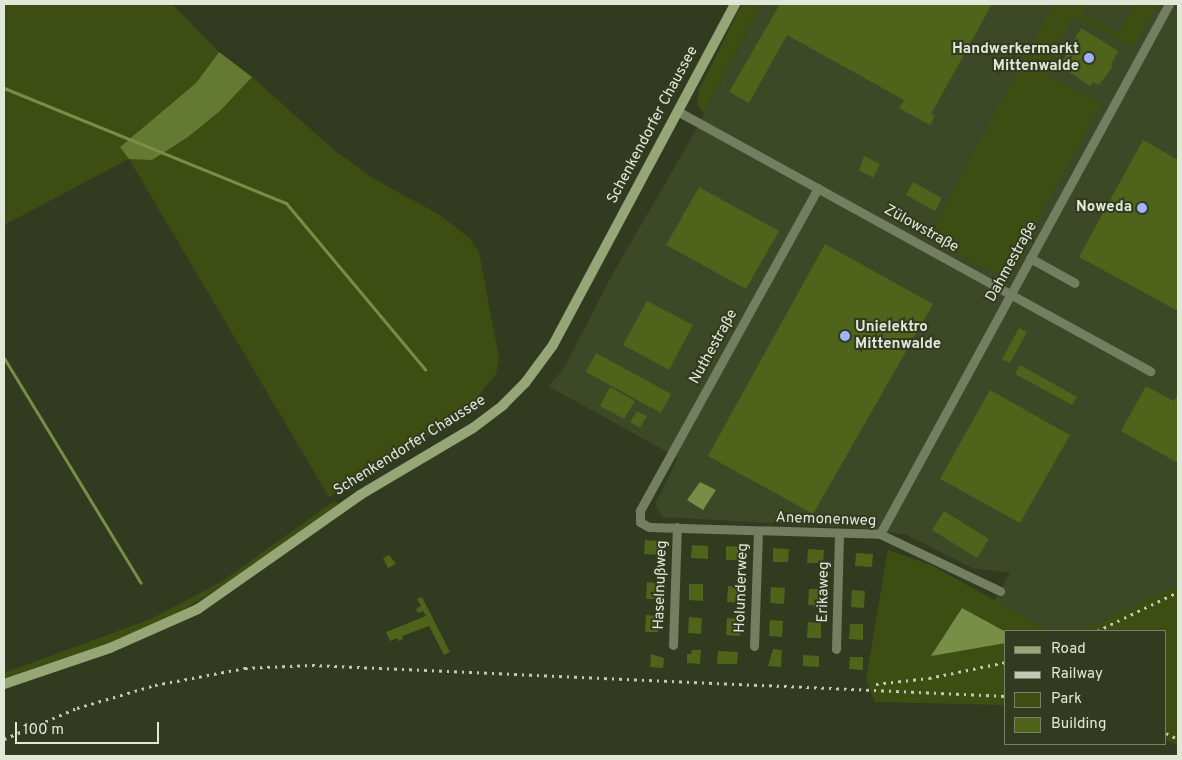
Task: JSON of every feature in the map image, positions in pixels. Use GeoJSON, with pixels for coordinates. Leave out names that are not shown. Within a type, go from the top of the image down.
{"type":"FeatureCollection","features":[{"type":"Feature","properties":{"kind":"main road","name":"Schenkendorfer Chaussee"},"geometry":{"type":"LineString","coordinates":[[4,684],[110,648],[198,609],[354,499],[473,428],[503,405],[525,383],[553,345],[679,112],[734,4]]}},
{"type":"Feature","properties":{"kind":"street","name":"Dahmestraße"},"geometry":{"type":"LineString","coordinates":[[880,534],[1169,4]]}},
{"type":"Feature","properties":{"kind":"street","name":"Zülowstraße"},"geometry":{"type":"LineString","coordinates":[[679,112],[1150,371]]}},
{"type":"Feature","properties":{"kind":"street","name":"Nuthestraße"},"geometry":{"type":"LineString","coordinates":[[640,522],[640,511],[818,188]]}},
{"type":"Feature","properties":{"kind":"street"},"geometry":{"type":"LineString","coordinates":[[1030,258],[1075,283]]}},
{"type":"Feature","properties":{"kind":"street","name":"Anemonenweg"},"geometry":{"type":"LineString","coordinates":[[640,522],[649,527],[880,534],[1000,591]]}},
{"type":"Feature","properties":{"kind":"street","name":"Haselnußweg"},"geometry":{"type":"LineString","coordinates":[[673,645],[677,527]]}},
{"type":"Feature","properties":{"kind":"street","name":"Holunderweg"},"geometry":{"type":"LineString","coordinates":[[754,646],[758,531]]}},
{"type":"Feature","properties":{"kind":"street","name":"Erikaweg"},"geometry":{"type":"LineString","coordinates":[[836,649],[839,534]]}},
{"type":"Feature","properties":{"kind":"shaded area"},"geometry":{"type":"Polygon","coordinates":[[[761,4],[1178,4],[1178,585],[1083,630],[1048,630],[994,601],[1010,573],[972,568],[907,535],[860,528],[662,517],[655,504],[678,458],[548,386],[563,370],[612,275],[691,139],[761,4]]]}},
{"type":"Feature","properties":{"kind":"shaded area"},"geometry":{"type":"Polygon","coordinates":[[[219,52],[252,77],[220,111],[188,137],[152,160],[129,159],[120,147],[196,83],[219,52]]]}},
{"type":"Feature","properties":{"kind":"shaded area"},"geometry":{"type":"Polygon","coordinates":[[[700,482],[716,490],[703,510],[687,500],[700,482]]]}},
{"type":"Feature","properties":{"kind":"shaded area"},"geometry":{"type":"Polygon","coordinates":[[[962,608],[1004,631],[1004,643],[931,656],[962,608]]]}},
{"type":"Feature","properties":{"kind":"green space"},"geometry":{"type":"Polygon","coordinates":[[[4,4],[172,4],[219,52],[196,83],[120,147],[188,137],[220,111],[252,77],[335,151],[376,180],[440,215],[469,238],[479,252],[499,359],[496,374],[463,415],[329,497],[129,159],[4,225],[4,4]]]}},
{"type":"Feature","properties":{"kind":"green space"},"geometry":{"type":"Polygon","coordinates":[[[742,4],[761,4],[704,113],[697,104],[699,90],[742,4]]]}},
{"type":"Feature","properties":{"kind":"green space"},"geometry":{"type":"Polygon","coordinates":[[[1054,4],[1087,4],[1082,14],[1119,33],[1135,4],[1157,4],[1133,47],[1073,16],[1042,72],[1101,103],[1011,268],[996,273],[897,222],[896,218],[930,234],[1054,4]]]}},
{"type":"Feature","properties":{"kind":"green space"},"geometry":{"type":"Polygon","coordinates":[[[333,502],[339,503],[248,570],[175,615],[125,638],[4,678],[4,673],[151,619],[221,582],[333,502]]]}},
{"type":"Feature","properties":{"kind":"green space"},"geometry":{"type":"Polygon","coordinates":[[[888,550],[931,565],[1048,630],[1004,630],[1004,705],[875,702],[866,680],[888,550]]]}},
{"type":"Feature","properties":{"kind":"green space"},"geometry":{"type":"Polygon","coordinates":[[[1178,585],[1178,745],[1167,740],[1167,630],[1083,630],[1178,585]]]}},
{"type":"Feature","properties":{"kind":"building"},"geometry":{"type":"Polygon","coordinates":[[[780,4],[992,4],[931,114],[935,116],[930,125],[899,108],[904,100],[787,35],[749,103],[729,92],[780,4]]]}},
{"type":"Feature","properties":{"kind":"building","name":"Handwerkermarkt Mittenwalde"},"geometry":{"type":"Polygon","coordinates":[[[1081,28],[1118,51],[1111,65],[1113,66],[1099,85],[1093,82],[1090,86],[1060,66],[1081,28]]]}},
{"type":"Feature","properties":{"kind":"building","name":"Noweda"},"geometry":{"type":"Polygon","coordinates":[[[1143,140],[1178,160],[1178,311],[1079,257],[1143,140]]]}},
{"type":"Feature","properties":{"kind":"building"},"geometry":{"type":"Polygon","coordinates":[[[864,156],[880,164],[873,178],[859,170],[864,156]]]}},
{"type":"Feature","properties":{"kind":"building"},"geometry":{"type":"Polygon","coordinates":[[[913,182],[942,198],[935,211],[906,195],[913,182]]]}},
{"type":"Feature","properties":{"kind":"building"},"geometry":{"type":"Polygon","coordinates":[[[699,187],[779,231],[746,289],[666,245],[699,187]]]}},
{"type":"Feature","properties":{"kind":"building"},"geometry":{"type":"Polygon","coordinates":[[[825,244],[933,304],[813,514],[708,456],[825,244]]]}},
{"type":"Feature","properties":{"kind":"building"},"geometry":{"type":"Polygon","coordinates":[[[647,301],[693,325],[669,370],[623,345],[647,301]]]}},
{"type":"Feature","properties":{"kind":"building"},"geometry":{"type":"Polygon","coordinates":[[[1019,328],[1027,332],[1010,363],[1002,359],[1019,328]]]}},
{"type":"Feature","properties":{"kind":"building"},"geometry":{"type":"Polygon","coordinates":[[[596,353],[671,394],[661,413],[586,372],[596,353]]]}},
{"type":"Feature","properties":{"kind":"building"},"geometry":{"type":"Polygon","coordinates":[[[1020,365],[1077,397],[1072,405],[1015,374],[1020,365]]]}},
{"type":"Feature","properties":{"kind":"building"},"geometry":{"type":"Polygon","coordinates":[[[1146,386],[1174,401],[1178,393],[1178,463],[1121,431],[1146,386]]]}},
{"type":"Feature","properties":{"kind":"building"},"geometry":{"type":"Polygon","coordinates":[[[610,387],[635,401],[624,419],[600,406],[610,387]]]}},
{"type":"Feature","properties":{"kind":"building"},"geometry":{"type":"Polygon","coordinates":[[[990,390],[1070,435],[1020,523],[940,479],[990,390]]]}},
{"type":"Feature","properties":{"kind":"building"},"geometry":{"type":"Polygon","coordinates":[[[637,411],[647,416],[640,428],[630,422],[637,411]]]}},
{"type":"Feature","properties":{"kind":"building"},"geometry":{"type":"Polygon","coordinates":[[[944,511],[989,539],[977,558],[932,530],[944,511]]]}},
{"type":"Feature","properties":{"kind":"building"},"geometry":{"type":"Polygon","coordinates":[[[645,540],[661,541],[660,555],[644,554],[645,540]]]}},
{"type":"Feature","properties":{"kind":"building"},"geometry":{"type":"Polygon","coordinates":[[[692,545],[708,546],[708,559],[691,558],[692,545]]]}},
{"type":"Feature","properties":{"kind":"building"},"geometry":{"type":"Polygon","coordinates":[[[726,546],[743,547],[742,560],[726,560],[726,546]]]}},
{"type":"Feature","properties":{"kind":"building"},"geometry":{"type":"Polygon","coordinates":[[[773,548],[789,549],[788,562],[773,562],[773,548]]]}},
{"type":"Feature","properties":{"kind":"building"},"geometry":{"type":"Polygon","coordinates":[[[808,549],[824,550],[823,563],[807,563],[808,549]]]}},
{"type":"Feature","properties":{"kind":"building"},"geometry":{"type":"Polygon","coordinates":[[[856,553],[873,554],[872,567],[855,566],[856,553]]]}},
{"type":"Feature","properties":{"kind":"building"},"geometry":{"type":"Polygon","coordinates":[[[389,555],[396,564],[388,568],[383,558],[389,555]]]}},
{"type":"Feature","properties":{"kind":"building"},"geometry":{"type":"Polygon","coordinates":[[[647,582],[660,583],[659,599],[646,599],[647,582]]]}},
{"type":"Feature","properties":{"kind":"building"},"geometry":{"type":"Polygon","coordinates":[[[689,584],[703,584],[703,601],[689,600],[689,584]]]}},
{"type":"Feature","properties":{"kind":"building"},"geometry":{"type":"Polygon","coordinates":[[[728,586],[741,587],[740,603],[727,602],[728,586]]]}},
{"type":"Feature","properties":{"kind":"building"},"geometry":{"type":"Polygon","coordinates":[[[771,587],[785,588],[784,604],[770,603],[771,587]]]}},
{"type":"Feature","properties":{"kind":"building"},"geometry":{"type":"Polygon","coordinates":[[[809,589],[822,589],[822,606],[808,605],[809,589]]]}},
{"type":"Feature","properties":{"kind":"building"},"geometry":{"type":"Polygon","coordinates":[[[852,590],[865,591],[864,608],[851,607],[852,590]]]}},
{"type":"Feature","properties":{"kind":"building"},"geometry":{"type":"Polygon","coordinates":[[[422,597],[450,652],[444,655],[429,626],[402,636],[403,639],[398,641],[397,638],[390,641],[386,632],[426,616],[423,611],[418,613],[416,609],[421,606],[417,599],[422,597]]]}},
{"type":"Feature","properties":{"kind":"building"},"geometry":{"type":"Polygon","coordinates":[[[646,615],[659,616],[658,632],[645,632],[646,615]]]}},
{"type":"Feature","properties":{"kind":"building"},"geometry":{"type":"Polygon","coordinates":[[[689,617],[702,618],[701,634],[688,633],[689,617]]]}},
{"type":"Feature","properties":{"kind":"building"},"geometry":{"type":"Polygon","coordinates":[[[727,618],[740,619],[740,636],[726,635],[727,618]]]}},
{"type":"Feature","properties":{"kind":"building"},"geometry":{"type":"Polygon","coordinates":[[[770,620],[783,621],[782,637],[769,636],[770,620]]]}},
{"type":"Feature","properties":{"kind":"building"},"geometry":{"type":"Polygon","coordinates":[[[808,622],[821,623],[821,638],[807,638],[808,622]]]}},
{"type":"Feature","properties":{"kind":"building"},"geometry":{"type":"Polygon","coordinates":[[[850,624],[863,624],[863,640],[849,639],[850,624]]]}},
{"type":"Feature","properties":{"kind":"building"},"geometry":{"type":"Polygon","coordinates":[[[773,649],[782,650],[781,667],[768,666],[773,649]]]}},
{"type":"Feature","properties":{"kind":"building"},"geometry":{"type":"Polygon","coordinates":[[[692,650],[701,650],[700,664],[687,663],[687,654],[691,654],[692,650]]]}},
{"type":"Feature","properties":{"kind":"building"},"geometry":{"type":"Polygon","coordinates":[[[718,651],[738,652],[737,664],[717,664],[718,651]]]}},
{"type":"Feature","properties":{"kind":"building"},"geometry":{"type":"Polygon","coordinates":[[[651,654],[664,658],[663,668],[650,667],[651,654]]]}},
{"type":"Feature","properties":{"kind":"building"},"geometry":{"type":"Polygon","coordinates":[[[803,655],[819,656],[819,667],[803,666],[803,655]]]}},
{"type":"Feature","properties":{"kind":"building"},"geometry":{"type":"Polygon","coordinates":[[[850,657],[863,657],[863,670],[849,669],[850,657]]]}},
{"type":"Feature","properties":{"kind":"waterway"},"geometry":{"type":"LineString","coordinates":[[4,88],[286,203],[425,369]]}},
{"type":"Feature","properties":{"kind":"waterway"},"geometry":{"type":"LineString","coordinates":[[4,358],[141,583]]}},
{"type":"Feature","properties":{"kind":"railway"},"geometry":{"type":"LineString","coordinates":[[1099,630],[1178,592]]}},
{"type":"Feature","properties":{"kind":"railway"},"geometry":{"type":"LineString","coordinates":[[876,684],[929,678],[1004,662]]}},
{"type":"Feature","properties":{"kind":"railway"},"geometry":{"type":"LineString","coordinates":[[4,739],[77,708],[155,685],[245,668],[312,665],[1004,696]]}},
{"type":"Feature","properties":{"kind":"railway"},"geometry":{"type":"LineString","coordinates":[[1167,734],[1178,739]]}},
{"type":"Feature","properties":{"kind":"place","name":"Handwerkermarkt Mittenwalde"},"geometry":{"type":"Point","coordinates":[1089,58]}},
{"type":"Feature","properties":{"kind":"place","name":"Noweda"},"geometry":{"type":"Point","coordinates":[1142,208]}},
{"type":"Feature","properties":{"kind":"place","name":"Unielektro Mittenwalde"},"geometry":{"type":"Point","coordinates":[845,336]}}]}
